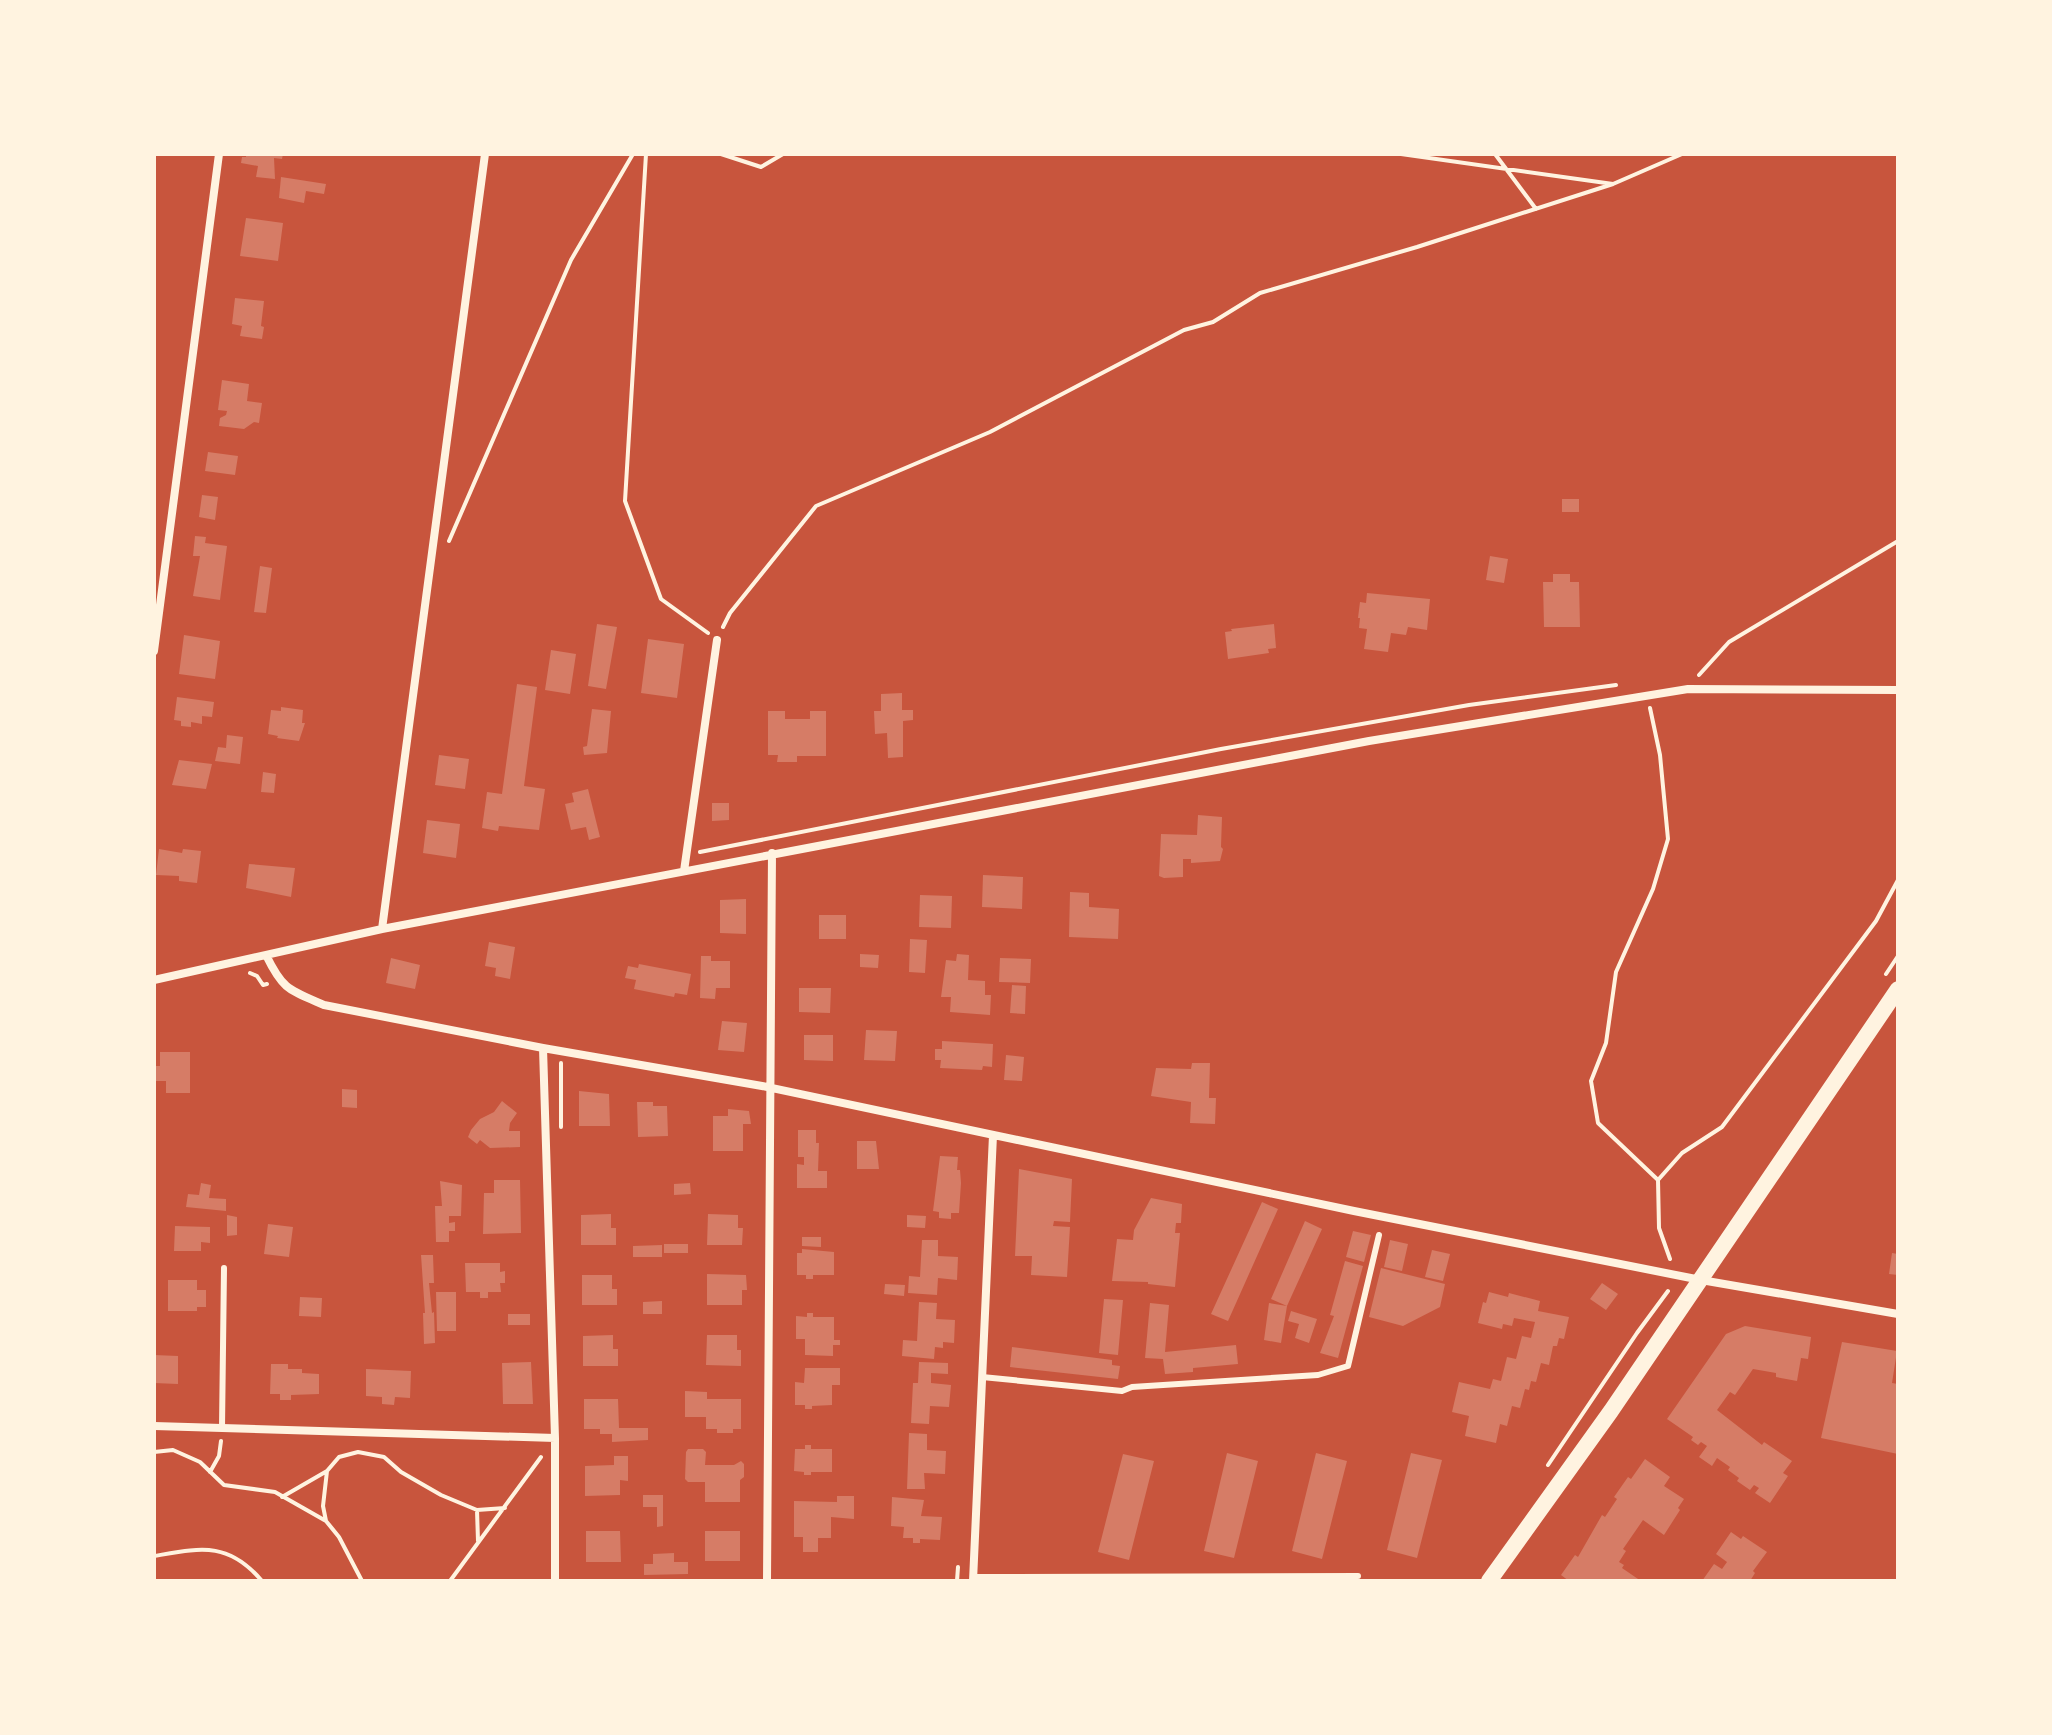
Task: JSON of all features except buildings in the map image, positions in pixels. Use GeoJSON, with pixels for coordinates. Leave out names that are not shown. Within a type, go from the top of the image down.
{"type":"FeatureCollection","features":[{"type":"Feature","properties":{"kind":"main road"},"geometry":{"type":"LineString","coordinates":[[1489,1581],[1701,1280],[1898,989]]}},
{"type":"Feature","properties":{"kind":"street"},"geometry":{"type":"LineString","coordinates":[[154,651],[219,154]]}},
{"type":"Feature","properties":{"kind":"street"},"geometry":{"type":"LineString","coordinates":[[382,929],[485,154]]}},
{"type":"Feature","properties":{"kind":"street"},"geometry":{"type":"LineString","coordinates":[[684,871],[717,640]]}},
{"type":"Feature","properties":{"kind":"street"},"geometry":{"type":"LineString","coordinates":[[154,980],[382,929],[1369,741],[1688,689],[1898,690]]}},
{"type":"Feature","properties":{"kind":"street"},"geometry":{"type":"LineString","coordinates":[[767,1581],[772,853]]}},
{"type":"Feature","properties":{"kind":"street"},"geometry":{"type":"LineString","coordinates":[[266,955],[279,982],[324,1005],[771,1088],[1354,1211],[1701,1280],[1898,1314]]}},
{"type":"Feature","properties":{"kind":"street"},"geometry":{"type":"LineString","coordinates":[[543,1048],[555,1438],[555,1581]]}},
{"type":"Feature","properties":{"kind":"street"},"geometry":{"type":"LineString","coordinates":[[973,1579],[993,1135]]}},
{"type":"Feature","properties":{"kind":"street"},"geometry":{"type":"LineString","coordinates":[[154,1426],[555,1438]]}},
{"type":"Feature","properties":{"kind":"lane"},"geometry":{"type":"LineString","coordinates":[[982,1377],[1122,1391],[1132,1387],[1318,1375],[1348,1366],[1379,1235]]}},
{"type":"Feature","properties":{"kind":"lane"},"geometry":{"type":"LineString","coordinates":[[222,1428],[224,1268]]}},
{"type":"Feature","properties":{"kind":"lane"},"geometry":{"type":"LineString","coordinates":[[973,1579],[1358,1576]]}},
{"type":"Feature","properties":{"kind":"path"},"geometry":{"type":"LineString","coordinates":[[445,551],[571,260],[633,154]]}},
{"type":"Feature","properties":{"kind":"path"},"geometry":{"type":"LineString","coordinates":[[646,154],[625,501],[661,599],[717,640],[730,613],[816,506],[990,432],[1184,330],[1213,322],[1260,293],[1613,184],[1682,154]]}},
{"type":"Feature","properties":{"kind":"path"},"geometry":{"type":"LineString","coordinates":[[721,154],[761,167],[783,154]]}},
{"type":"Feature","properties":{"kind":"path"},"geometry":{"type":"LineString","coordinates":[[1401,154],[1613,184]]}},
{"type":"Feature","properties":{"kind":"path"},"geometry":{"type":"LineString","coordinates":[[1495,154],[1536,209]]}},
{"type":"Feature","properties":{"kind":"path"},"geometry":{"type":"LineString","coordinates":[[1688,689],[1729,642],[1898,541]]}},
{"type":"Feature","properties":{"kind":"path"},"geometry":{"type":"LineString","coordinates":[[1648,696],[1660,755],[1668,839],[1653,889],[1616,972],[1606,1043],[1591,1081],[1598,1123],[1658,1180]]}},
{"type":"Feature","properties":{"kind":"path"},"geometry":{"type":"LineString","coordinates":[[1548,1465],[1637,1333],[1681,1275],[1668,1257],[1659,1228],[1658,1180],[1682,1153],[1722,1127],[1876,921],[1898,880]]}},
{"type":"Feature","properties":{"kind":"path"},"geometry":{"type":"LineString","coordinates":[[210,1472],[219,1456],[222,1428]]}},
{"type":"Feature","properties":{"kind":"path"},"geometry":{"type":"LineString","coordinates":[[450,1581],[555,1438]]}},
{"type":"Feature","properties":{"kind":"path"},"geometry":{"type":"LineString","coordinates":[[154,1452],[173,1450],[200,1462],[224,1485],[275,1492],[326,1521],[339,1537],[362,1581]]}},
{"type":"Feature","properties":{"kind":"path"},"geometry":{"type":"LineString","coordinates":[[282,1497],[327,1471],[339,1457],[358,1452],[384,1457],[401,1472],[441,1495],[477,1510],[505,1508]]}},
{"type":"Feature","properties":{"kind":"path"},"geometry":{"type":"LineString","coordinates":[[326,1521],[323,1506],[327,1471]]}},
{"type":"Feature","properties":{"kind":"path"},"geometry":{"type":"LineString","coordinates":[[477,1510],[478,1543]]}},
{"type":"Feature","properties":{"kind":"path"},"geometry":{"type":"LineString","coordinates":[[154,1556],[202,1548],[231,1553],[262,1581]]}},
{"type":"Feature","properties":{"kind":"path"},"geometry":{"type":"LineString","coordinates":[[455,1575],[459,1581]]}}]}
